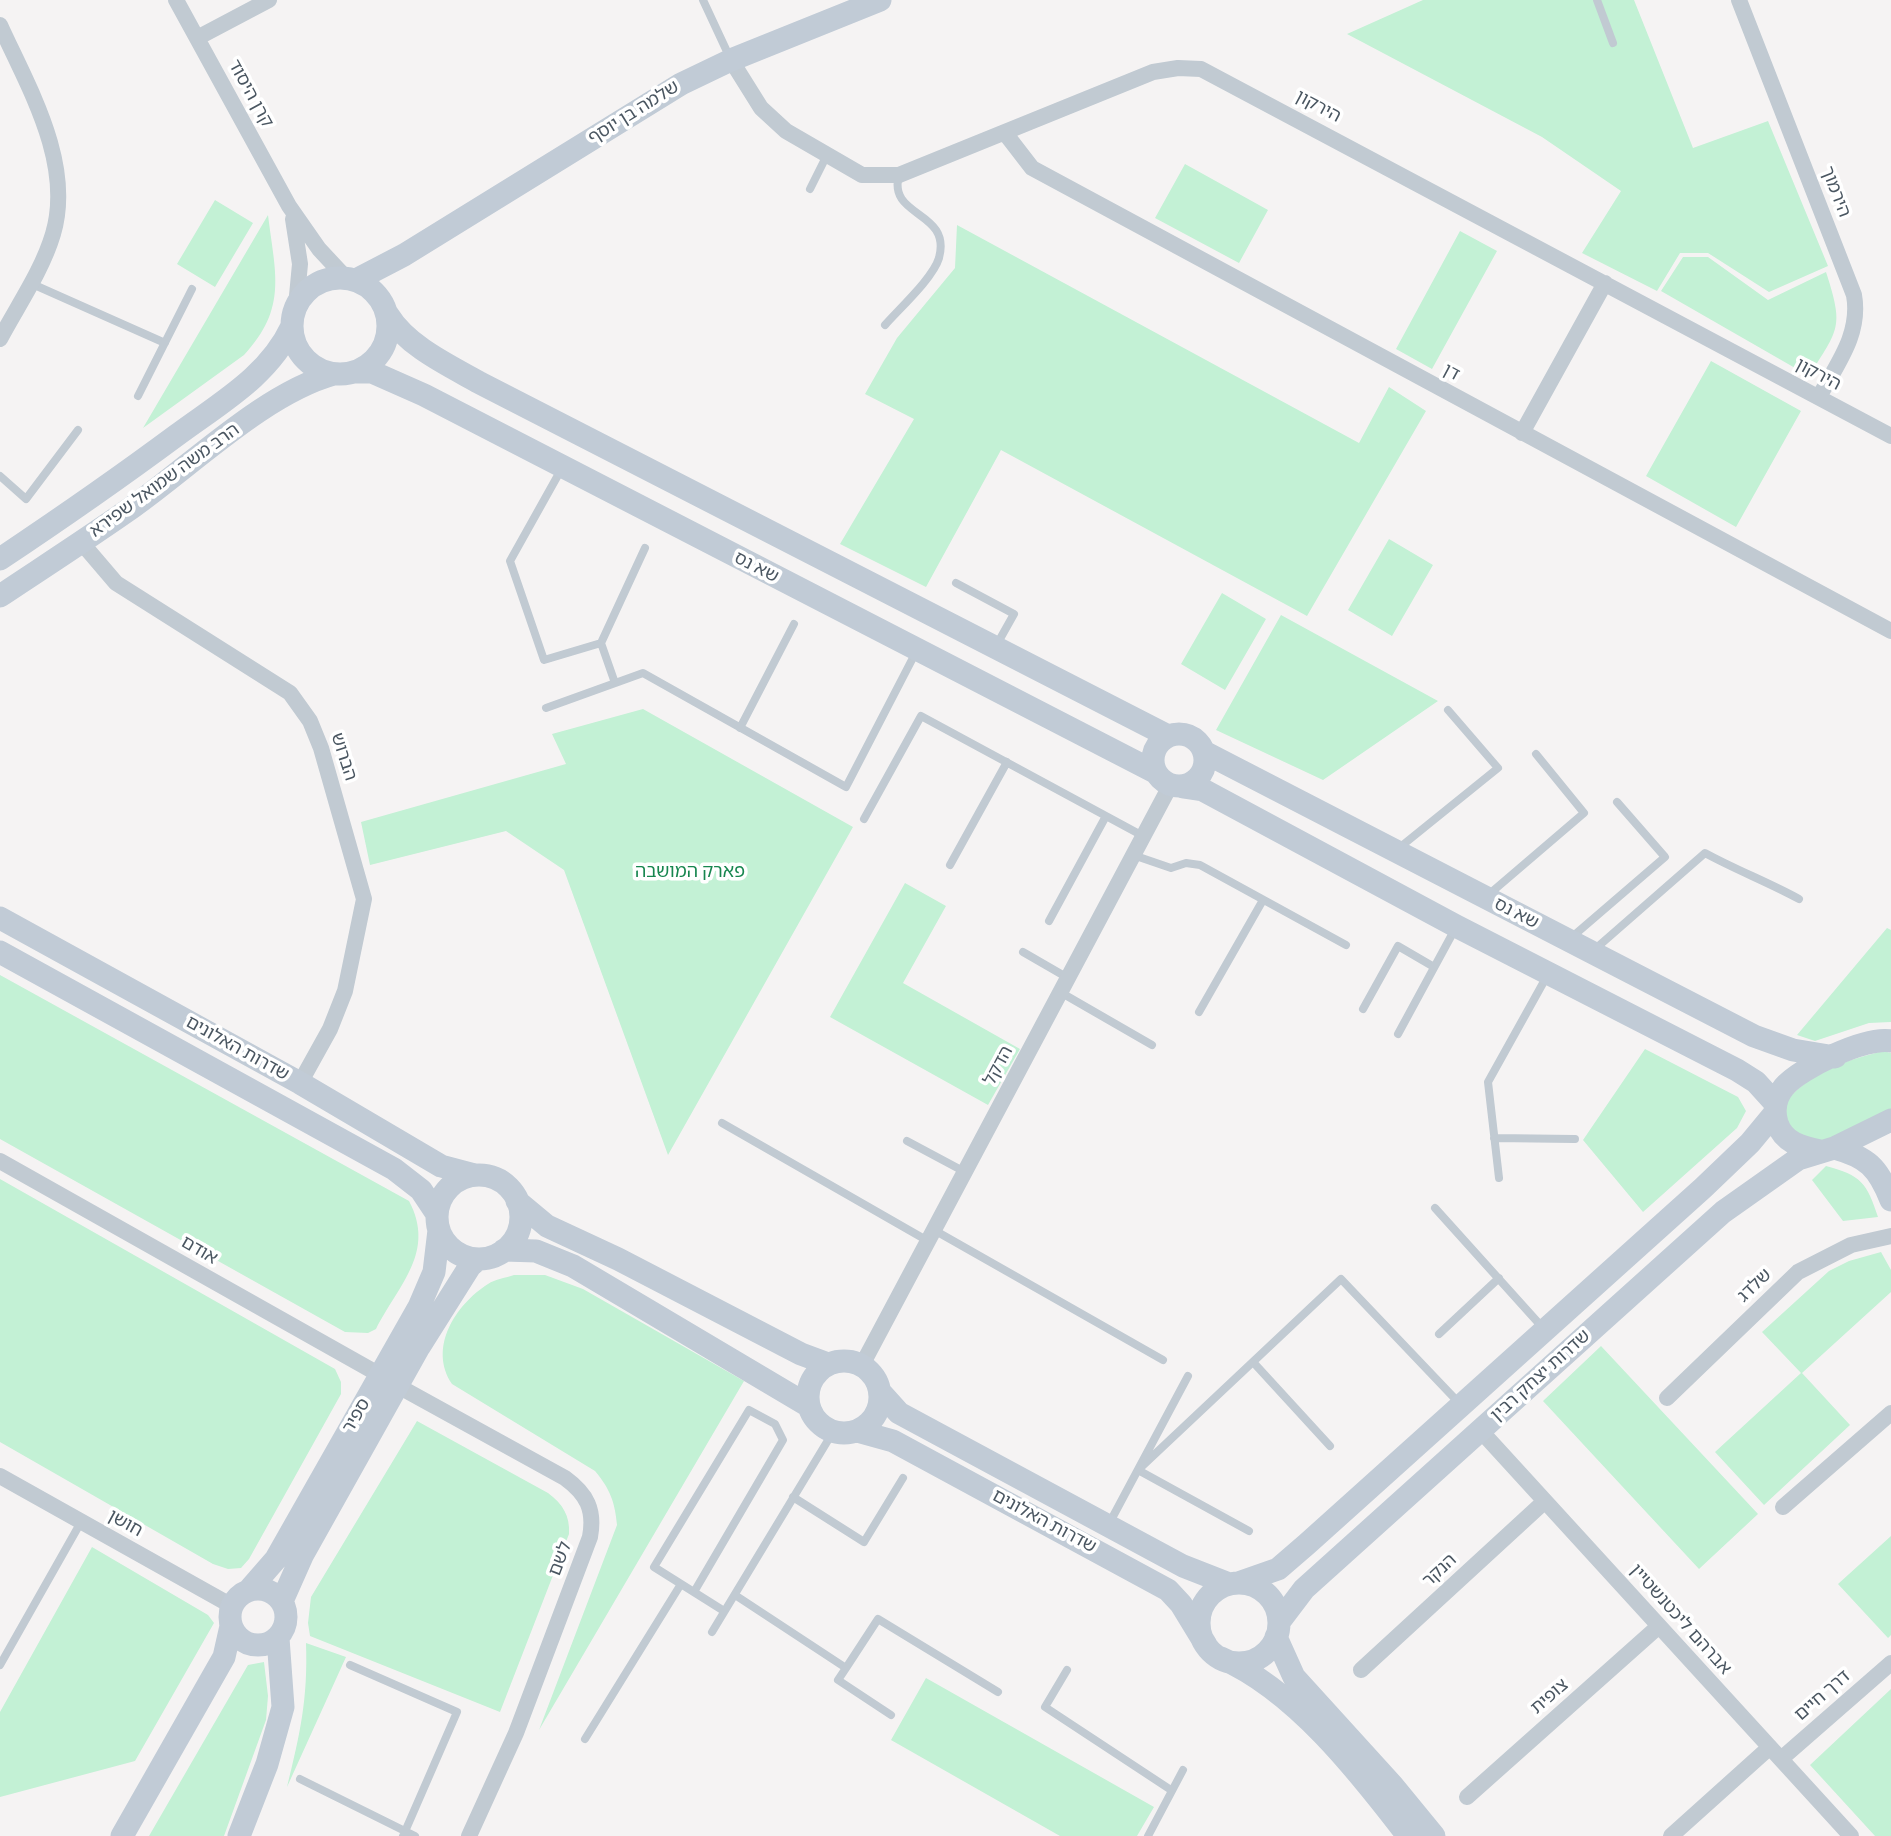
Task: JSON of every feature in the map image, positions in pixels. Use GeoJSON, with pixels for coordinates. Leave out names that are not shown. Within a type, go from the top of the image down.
{"type":"FeatureCollection","features":[{"type":"Feature","properties":{"kind":"street","name":"קרן היסוד"},"geometry":{"type":"LineString","coordinates":[[176,0],[289,206],[318,249],[351,279]]}},
{"type":"Feature","properties":{"kind":"street"},"geometry":{"type":"LineString","coordinates":[[197,38],[270,0]]}},
{"type":"Feature","properties":{"kind":"street","name":"שלמה בן יוסף"},"geometry":{"type":"LineString","coordinates":[[351,279],[404,255],[681,84],[731,60],[880,0]]}},
{"type":"Feature","properties":{"kind":"street","name":"הירמוך"},"geometry":{"type":"LineString","coordinates":[[1739,0],[1854,295],[1856,309],[1852,336],[1819,397]]}},
{"type":"Feature","properties":{"kind":"street"},"geometry":{"type":"LineString","coordinates":[[0,25],[45,125],[57,181],[58,205],[53,233],[0,339]]}},
{"type":"Feature","properties":{"kind":"street","name":"הירקון"},"geometry":{"type":"LineString","coordinates":[[731,60],[761,108],[786,131],[862,175],[900,175],[1153,72],[1178,68],[1201,69],[1891,436]]}},
{"type":"Feature","properties":{"kind":"street","name":"דן"},"geometry":{"type":"LineString","coordinates":[[1005,133],[1032,167],[1891,631]]}},
{"type":"Feature","properties":{"kind":"street","name":"קרן היסוד"},"geometry":{"type":"LineString","coordinates":[[289,206],[296,230],[300,264],[294,316]]}},
{"type":"Feature","properties":{"kind":"street","name":"שלמה בן יוסף"},"geometry":{"type":"LineString","coordinates":[[387,312],[386,280],[404,255]]}},
{"type":"Feature","properties":{"kind":"street"},"geometry":{"type":"LineString","coordinates":[[387,312],[388,333],[383,350],[371,363],[345,373],[318,369],[304,358],[295,343],[294,316],[313,286],[329,279],[351,279],[371,288],[387,312],[395,327],[423,349],[480,383],[1168,736]]}},
{"type":"Feature","properties":{"kind":"street"},"geometry":{"type":"LineString","coordinates":[[1522,433],[1605,283]]}},
{"type":"Feature","properties":{"kind":"street","name":"הרב משה שמואל שפירא"},"geometry":{"type":"LineString","coordinates":[[0,559],[116,481],[243,386],[273,359],[294,316]]}},
{"type":"Feature","properties":{"kind":"street","name":"שא נס"},"geometry":{"type":"LineString","coordinates":[[345,373],[372,372],[390,378],[1170,781],[1203,790],[1456,926],[1737,1070],[1756,1082],[1775,1108],[1780,1129],[1788,1140],[1861,1156],[1885,1183],[1891,1200]]}},
{"type":"Feature","properties":{"kind":"street","name":"הרב משה שמואל שפירא"},"geometry":{"type":"LineString","coordinates":[[0,596],[81,542],[261,411],[305,384],[345,373]]}},
{"type":"Feature","properties":{"kind":"street","name":"הברוש"},"geometry":{"type":"LineString","coordinates":[[81,542],[101,569],[117,583],[290,693],[310,721],[321,748],[364,899],[345,991],[330,1029],[300,1083]]}},
{"type":"Feature","properties":{"kind":"street"},"geometry":{"type":"LineString","coordinates":[[1186,734],[1194,738],[1205,752],[1204,770],[1199,778],[1170,781],[1153,755],[1161,740],[1168,736],[1186,734]]}},
{"type":"Feature","properties":{"kind":"street","name":"שא נס"},"geometry":{"type":"LineString","coordinates":[[1205,752],[1772,1044],[1835,1056]]}},
{"type":"Feature","properties":{"kind":"street","name":"הדקל"},"geometry":{"type":"LineString","coordinates":[[862,1365],[1170,781]]}},
{"type":"Feature","properties":{"kind":"street","name":"שדרות האלונים"},"geometry":{"type":"LineString","coordinates":[[0,918],[300,1083],[441,1167],[475,1175]]}},
{"type":"Feature","properties":{"kind":"street","name":"שדרות האלונים"},"geometry":{"type":"LineString","coordinates":[[0,952],[394,1169],[421,1190],[438,1222]]}},
{"type":"Feature","properties":{"kind":"street","name":"שדרות יצחק רבין"},"geometry":{"type":"LineString","coordinates":[[1234,1583],[1278,1569],[1703,1188],[1750,1143],[1775,1108],[1783,1088],[1796,1076],[1872,1040],[1891,1041]]}},
{"type":"Feature","properties":{"kind":"street","name":"שדרות יצחק רבין"},"geometry":{"type":"LineString","coordinates":[[1278,1630],[1304,1589],[1723,1212],[1798,1158],[1827,1150],[1891,1120]]}},
{"type":"Feature","properties":{"kind":"street","name":"אודם"},"geometry":{"type":"LineString","coordinates":[[0,1161],[389,1380]]}},
{"type":"Feature","properties":{"kind":"street"},"geometry":{"type":"LineString","coordinates":[[809,1406],[811,1381],[828,1364],[839,1361],[862,1365],[871,1372],[881,1393],[875,1416],[857,1431],[832,1432],[822,1426],[809,1406],[573,1266],[536,1251],[504,1250],[478,1259],[454,1251],[438,1222],[445,1192],[453,1184],[475,1175],[500,1181],[547,1226],[618,1259],[801,1354],[828,1364]]}},
{"type":"Feature","properties":{"kind":"street"},"geometry":{"type":"LineString","coordinates":[[504,1250],[519,1228],[521,1214],[517,1200]]}},
{"type":"Feature","properties":{"kind":"street","name":"ספיר"},"geometry":{"type":"LineString","coordinates":[[282,1601],[389,1380],[434,1272],[438,1222]]}},
{"type":"Feature","properties":{"kind":"street","name":"שלדג"},"geometry":{"type":"LineString","coordinates":[[1667,1398],[1798,1272],[1851,1245],[1891,1236]]}},
{"type":"Feature","properties":{"kind":"street","name":"ספיר"},"geometry":{"type":"LineString","coordinates":[[249,1590],[276,1559],[389,1380],[470,1266],[478,1259]]}},
{"type":"Feature","properties":{"kind":"street","name":"לשם"},"geometry":{"type":"LineString","coordinates":[[389,1380],[565,1478],[584,1495],[591,1509],[592,1524],[580,1562],[516,1733],[469,1836]]}},
{"type":"Feature","properties":{"kind":"street","name":"שדרות האלונים"},"geometry":{"type":"LineString","coordinates":[[881,1393],[899,1413],[1183,1566],[1234,1583]]}},
{"type":"Feature","properties":{"kind":"street"},"geometry":{"type":"LineString","coordinates":[[1783,1507],[1891,1413]]}},
{"type":"Feature","properties":{"kind":"street","name":"אברהם ליכטנשטיין"},"geometry":{"type":"LineString","coordinates":[[1480,1430],[1851,1836]]}},
{"type":"Feature","properties":{"kind":"street","name":"שדרות האלונים"},"geometry":{"type":"LineString","coordinates":[[857,1431],[893,1441],[1168,1590],[1181,1604],[1213,1651]]}},
{"type":"Feature","properties":{"kind":"street","name":"חושן"},"geometry":{"type":"LineString","coordinates":[[0,1476],[81,1521],[231,1616]]}},
{"type":"Feature","properties":{"kind":"street","name":"הנקר"},"geometry":{"type":"LineString","coordinates":[[1361,1670],[1545,1501]]}},
{"type":"Feature","properties":{"kind":"street"},"geometry":{"type":"LineString","coordinates":[[1400,1833],[1381,1800],[1289,1701],[1261,1678],[1213,1651],[1199,1625],[1200,1614],[1211,1595],[1234,1583],[1262,1590],[1277,1610],[1278,1630],[1294,1677],[1394,1786],[1433,1836]]}},
{"type":"Feature","properties":{"kind":"street"},"geometry":{"type":"LineString","coordinates":[[122,1836],[223,1657],[231,1616],[249,1590],[267,1590],[282,1601],[286,1624],[278,1638],[270,1643],[251,1645],[235,1634],[231,1616]]}},
{"type":"Feature","properties":{"kind":"street","name":"צופית"},"geometry":{"type":"LineString","coordinates":[[1466,1797],[1659,1626]]}},
{"type":"Feature","properties":{"kind":"street"},"geometry":{"type":"LineString","coordinates":[[1213,1651],[1247,1662],[1269,1649],[1278,1630]]}},
{"type":"Feature","properties":{"kind":"street"},"geometry":{"type":"LineString","coordinates":[[239,1836],[268,1764],[283,1707],[278,1638]]}},
{"type":"Feature","properties":{"kind":"street","name":"דרך חיים"},"geometry":{"type":"LineString","coordinates":[[1671,1836],[1891,1663]]}},
{"type":"Feature","properties":{"kind":"lane"},"geometry":{"type":"LineString","coordinates":[[703,0],[731,60]]}},
{"type":"Feature","properties":{"kind":"lane"},"geometry":{"type":"LineString","coordinates":[[1597,0],[1613,43]]}},
{"type":"Feature","properties":{"kind":"lane"},"geometry":{"type":"LineString","coordinates":[[810,189],[827,155]]}},
{"type":"Feature","properties":{"kind":"lane"},"geometry":{"type":"LineString","coordinates":[[885,325],[932,270],[940,248],[940,240],[933,223],[900,200],[896,188],[900,175]]}},
{"type":"Feature","properties":{"kind":"lane"},"geometry":{"type":"LineString","coordinates":[[30,283],[165,343]]}},
{"type":"Feature","properties":{"kind":"lane"},"geometry":{"type":"LineString","coordinates":[[138,396],[192,289]]}},
{"type":"Feature","properties":{"kind":"lane"},"geometry":{"type":"LineString","coordinates":[[0,476],[26,499],[78,430]]}},
{"type":"Feature","properties":{"kind":"lane"},"geometry":{"type":"LineString","coordinates":[[562,468],[510,561],[544,660],[601,643]]}},
{"type":"Feature","properties":{"kind":"lane"},"geometry":{"type":"LineString","coordinates":[[615,683],[601,643],[645,548]]}},
{"type":"Feature","properties":{"kind":"lane"},"geometry":{"type":"LineString","coordinates":[[956,583],[1013,614],[996,647]]}},
{"type":"Feature","properties":{"kind":"lane"},"geometry":{"type":"LineString","coordinates":[[740,728],[794,624]]}},
{"type":"Feature","properties":{"kind":"lane"},"geometry":{"type":"LineString","coordinates":[[546,708],[643,673],[846,787],[917,650]]}},
{"type":"Feature","properties":{"kind":"lane"},"geometry":{"type":"LineString","coordinates":[[1395,852],[1498,768],[1448,710]]}},
{"type":"Feature","properties":{"kind":"lane"},"geometry":{"type":"LineString","coordinates":[[864,818],[920,716],[1143,836]]}},
{"type":"Feature","properties":{"kind":"lane"},"geometry":{"type":"LineString","coordinates":[[1485,898],[1584,813],[1536,754]]}},
{"type":"Feature","properties":{"kind":"lane"},"geometry":{"type":"LineString","coordinates":[[950,865],[1007,762]]}},
{"type":"Feature","properties":{"kind":"lane"},"geometry":{"type":"LineString","coordinates":[[1568,940],[1665,857],[1616,803]]}},
{"type":"Feature","properties":{"kind":"lane"},"geometry":{"type":"LineString","coordinates":[[1049,921],[1106,816]]}},
{"type":"Feature","properties":{"kind":"lane"},"geometry":{"type":"LineString","coordinates":[[1592,953],[1705,853],[1735,869],[1763,879],[1799,900]]}},
{"type":"Feature","properties":{"kind":"lane"},"geometry":{"type":"LineString","coordinates":[[1133,855],[1171,868],[1186,863],[1200,865],[1346,945]]}},
{"type":"Feature","properties":{"kind":"lane"},"geometry":{"type":"LineString","coordinates":[[1199,1012],[1263,900]]}},
{"type":"Feature","properties":{"kind":"lane"},"geometry":{"type":"LineString","coordinates":[[1398,1034],[1456,926]]}},
{"type":"Feature","properties":{"kind":"lane"},"geometry":{"type":"LineString","coordinates":[[1363,1010],[1398,946],[1434,967]]}},
{"type":"Feature","properties":{"kind":"lane"},"geometry":{"type":"LineString","coordinates":[[1023,952],[1064,985],[1152,1045]]}},
{"type":"Feature","properties":{"kind":"lane"},"geometry":{"type":"LineString","coordinates":[[1499,1178],[1488,1082],[1548,973]]}},
{"type":"Feature","properties":{"kind":"lane"},"geometry":{"type":"LineString","coordinates":[[722,1123],[1163,1360]]}},
{"type":"Feature","properties":{"kind":"lane"},"geometry":{"type":"LineString","coordinates":[[1494,1138],[1574,1139]]}},
{"type":"Feature","properties":{"kind":"lane"},"geometry":{"type":"LineString","coordinates":[[907,1140],[965,1172]]}},
{"type":"Feature","properties":{"kind":"lane"},"geometry":{"type":"LineString","coordinates":[[1435,1208],[1545,1329]]}},
{"type":"Feature","properties":{"kind":"lane"},"geometry":{"type":"LineString","coordinates":[[1439,1334],[1499,1278]]}},
{"type":"Feature","properties":{"kind":"lane"},"geometry":{"type":"LineString","coordinates":[[1138,1469],[1341,1279],[1460,1404]]}},
{"type":"Feature","properties":{"kind":"lane"},"geometry":{"type":"LineString","coordinates":[[1253,1362],[1330,1446]]}},
{"type":"Feature","properties":{"kind":"lane"},"geometry":{"type":"LineString","coordinates":[[1108,1525],[1188,1376]]}},
{"type":"Feature","properties":{"kind":"lane"},"geometry":{"type":"LineString","coordinates":[[694,1592],[783,1440],[775,1424],[750,1410],[654,1567],[724,1611]]}},
{"type":"Feature","properties":{"kind":"lane"},"geometry":{"type":"LineString","coordinates":[[712,1632],[832,1432]]}},
{"type":"Feature","properties":{"kind":"lane"},"geometry":{"type":"LineString","coordinates":[[1138,1469],[1249,1531]]}},
{"type":"Feature","properties":{"kind":"lane"},"geometry":{"type":"LineString","coordinates":[[793,1497],[864,1542],[903,1478]]}},
{"type":"Feature","properties":{"kind":"lane"},"geometry":{"type":"LineString","coordinates":[[0,1665],[81,1521]]}},
{"type":"Feature","properties":{"kind":"lane"},"geometry":{"type":"LineString","coordinates":[[585,1739],[681,1584]]}},
{"type":"Feature","properties":{"kind":"lane"},"geometry":{"type":"LineString","coordinates":[[734,1595],[846,1668]]}},
{"type":"Feature","properties":{"kind":"lane"},"geometry":{"type":"LineString","coordinates":[[891,1715],[838,1680],[878,1619],[998,1692]]}},
{"type":"Feature","properties":{"kind":"lane"},"geometry":{"type":"LineString","coordinates":[[350,1665],[457,1712],[404,1834]]}},
{"type":"Feature","properties":{"kind":"lane"},"geometry":{"type":"LineString","coordinates":[[1067,1670],[1045,1707],[1171,1790]]}},
{"type":"Feature","properties":{"kind":"lane"},"geometry":{"type":"LineString","coordinates":[[1148,1836],[1183,1770]]}},
{"type":"Feature","properties":{"kind":"lane"},"geometry":{"type":"LineString","coordinates":[[300,1779],[404,1834],[415,1836]]}},
{"type":"Feature","properties":{"kind":"green space"},"geometry":{"type":"Polygon","coordinates":[[[1423,0],[1634,0],[1693,148],[1768,121],[1828,266],[1769,292],[1708,253],[1680,253],[1657,291],[1582,253],[1621,191],[1542,137],[1347,34],[1423,0]]]}},
{"type":"Feature","properties":{"kind":"green space"},"geometry":{"type":"Polygon","coordinates":[[[1185,164],[1268,210],[1239,263],[1155,218],[1185,164]]]}},
{"type":"Feature","properties":{"kind":"green space"},"geometry":{"type":"Polygon","coordinates":[[[215,200],[253,223],[215,287],[177,264],[215,200]]]}},
{"type":"Feature","properties":{"kind":"green space"},"geometry":{"type":"Polygon","coordinates":[[[268,215],[275,289],[273,305],[258,338],[244,355],[143,428],[268,215]]]}},
{"type":"Feature","properties":{"kind":"green space"},"geometry":{"type":"Polygon","coordinates":[[[957,225],[1359,443],[1389,387],[1426,411],[1307,616],[1001,450],[926,587],[840,544],[914,419],[865,394],[897,338],[955,268],[957,225]]]}},
{"type":"Feature","properties":{"kind":"green space"},"geometry":{"type":"Polygon","coordinates":[[[1460,231],[1497,251],[1432,369],[1396,349],[1460,231]]]}},
{"type":"Feature","properties":{"kind":"green space"},"geometry":{"type":"Polygon","coordinates":[[[1683,257],[1708,257],[1768,300],[1826,272],[1835,305],[1836,327],[1809,376],[1661,291],[1683,257]]]}},
{"type":"Feature","properties":{"kind":"green space"},"geometry":{"type":"Polygon","coordinates":[[[1711,361],[1801,411],[1736,527],[1646,476],[1711,361]]]}},
{"type":"Feature","properties":{"kind":"green space"},"geometry":{"type":"Polygon","coordinates":[[[1389,539],[1433,565],[1392,636],[1348,610],[1389,539]]]}},
{"type":"Feature","properties":{"kind":"green space"},"geometry":{"type":"Polygon","coordinates":[[[1222,593],[1266,619],[1225,690],[1181,664],[1222,593]]]}},
{"type":"Feature","properties":{"kind":"green space"},"geometry":{"type":"Polygon","coordinates":[[[1281,615],[1438,701],[1323,780],[1216,730],[1281,615]]]}},
{"type":"Feature","properties":{"kind":"green space","name":"פארק המושבה"},"geometry":{"type":"Polygon","coordinates":[[[643,709],[853,827],[668,1155],[564,870],[506,831],[370,865],[361,822],[566,764],[552,734],[643,709]]]}},
{"type":"Feature","properties":{"kind":"green space"},"geometry":{"type":"Polygon","coordinates":[[[905,883],[946,906],[903,983],[1020,1049],[988,1105],[830,1017],[905,883]]]}},
{"type":"Feature","properties":{"kind":"green space"},"geometry":{"type":"Polygon","coordinates":[[[1887,928],[1891,930],[1891,1022],[1869,1023],[1815,1041],[1797,1035],[1887,928]]]}},
{"type":"Feature","properties":{"kind":"green space"},"geometry":{"type":"Polygon","coordinates":[[[0,975],[409,1201],[416,1219],[416,1252],[404,1282],[376,1329],[368,1333],[345,1332],[0,1139],[0,975]]]}},
{"type":"Feature","properties":{"kind":"green space"},"geometry":{"type":"Polygon","coordinates":[[[1645,1049],[1738,1097],[1746,1111],[1737,1128],[1643,1212],[1583,1140],[1645,1049]]]}},
{"type":"Feature","properties":{"kind":"green space"},"geometry":{"type":"Polygon","coordinates":[[[1883,1051],[1891,1053],[1891,1110],[1817,1143],[1792,1134],[1782,1106],[1792,1095],[1827,1070],[1883,1051]]]}},
{"type":"Feature","properties":{"kind":"green space"},"geometry":{"type":"Polygon","coordinates":[[[1826,1166],[1847,1173],[1861,1182],[1878,1217],[1843,1221],[1812,1180],[1826,1166]]]}},
{"type":"Feature","properties":{"kind":"green space"},"geometry":{"type":"Polygon","coordinates":[[[0,1179],[335,1369],[341,1382],[341,1394],[249,1559],[241,1568],[228,1569],[213,1564],[0,1442],[0,1179]]]}},
{"type":"Feature","properties":{"kind":"green space"},"geometry":{"type":"Polygon","coordinates":[[[1881,1252],[1891,1270],[1891,1292],[1802,1373],[1850,1425],[1764,1505],[1715,1452],[1801,1373],[1762,1332],[1829,1271],[1849,1261],[1881,1252]]]}},
{"type":"Feature","properties":{"kind":"green space"},"geometry":{"type":"Polygon","coordinates":[[[514,1275],[545,1275],[583,1289],[744,1381],[539,1730],[617,1525],[611,1496],[595,1471],[452,1384],[445,1370],[444,1342],[456,1315],[465,1303],[488,1284],[514,1275]]]}},
{"type":"Feature","properties":{"kind":"green space"},"geometry":{"type":"Polygon","coordinates":[[[1601,1346],[1758,1514],[1699,1569],[1543,1401],[1601,1346]]]}},
{"type":"Feature","properties":{"kind":"green space"},"geometry":{"type":"Polygon","coordinates":[[[417,1421],[548,1493],[562,1506],[567,1516],[569,1534],[500,1712],[310,1636],[308,1623],[311,1597],[417,1421]]]}},
{"type":"Feature","properties":{"kind":"green space"},"geometry":{"type":"Polygon","coordinates":[[[1891,1536],[1891,1635],[1888,1638],[1838,1584],[1891,1536]]]}},
{"type":"Feature","properties":{"kind":"green space"},"geometry":{"type":"Polygon","coordinates":[[[92,1547],[208,1615],[214,1623],[135,1761],[0,1797],[0,1712],[92,1547]]]}},
{"type":"Feature","properties":{"kind":"green space"},"geometry":{"type":"Polygon","coordinates":[[[306,1643],[346,1657],[287,1787],[302,1716],[306,1682],[306,1643]]]}},
{"type":"Feature","properties":{"kind":"green space"},"geometry":{"type":"Polygon","coordinates":[[[264,1662],[268,1696],[266,1720],[224,1836],[149,1836],[248,1665],[264,1662]]]}},
{"type":"Feature","properties":{"kind":"green space"},"geometry":{"type":"Polygon","coordinates":[[[926,1678],[1154,1807],[1137,1836],[1060,1836],[891,1740],[926,1678]]]}},
{"type":"Feature","properties":{"kind":"green space"},"geometry":{"type":"Polygon","coordinates":[[[1891,1689],[1891,1836],[1875,1836],[1810,1765],[1891,1689]]]}}]}
